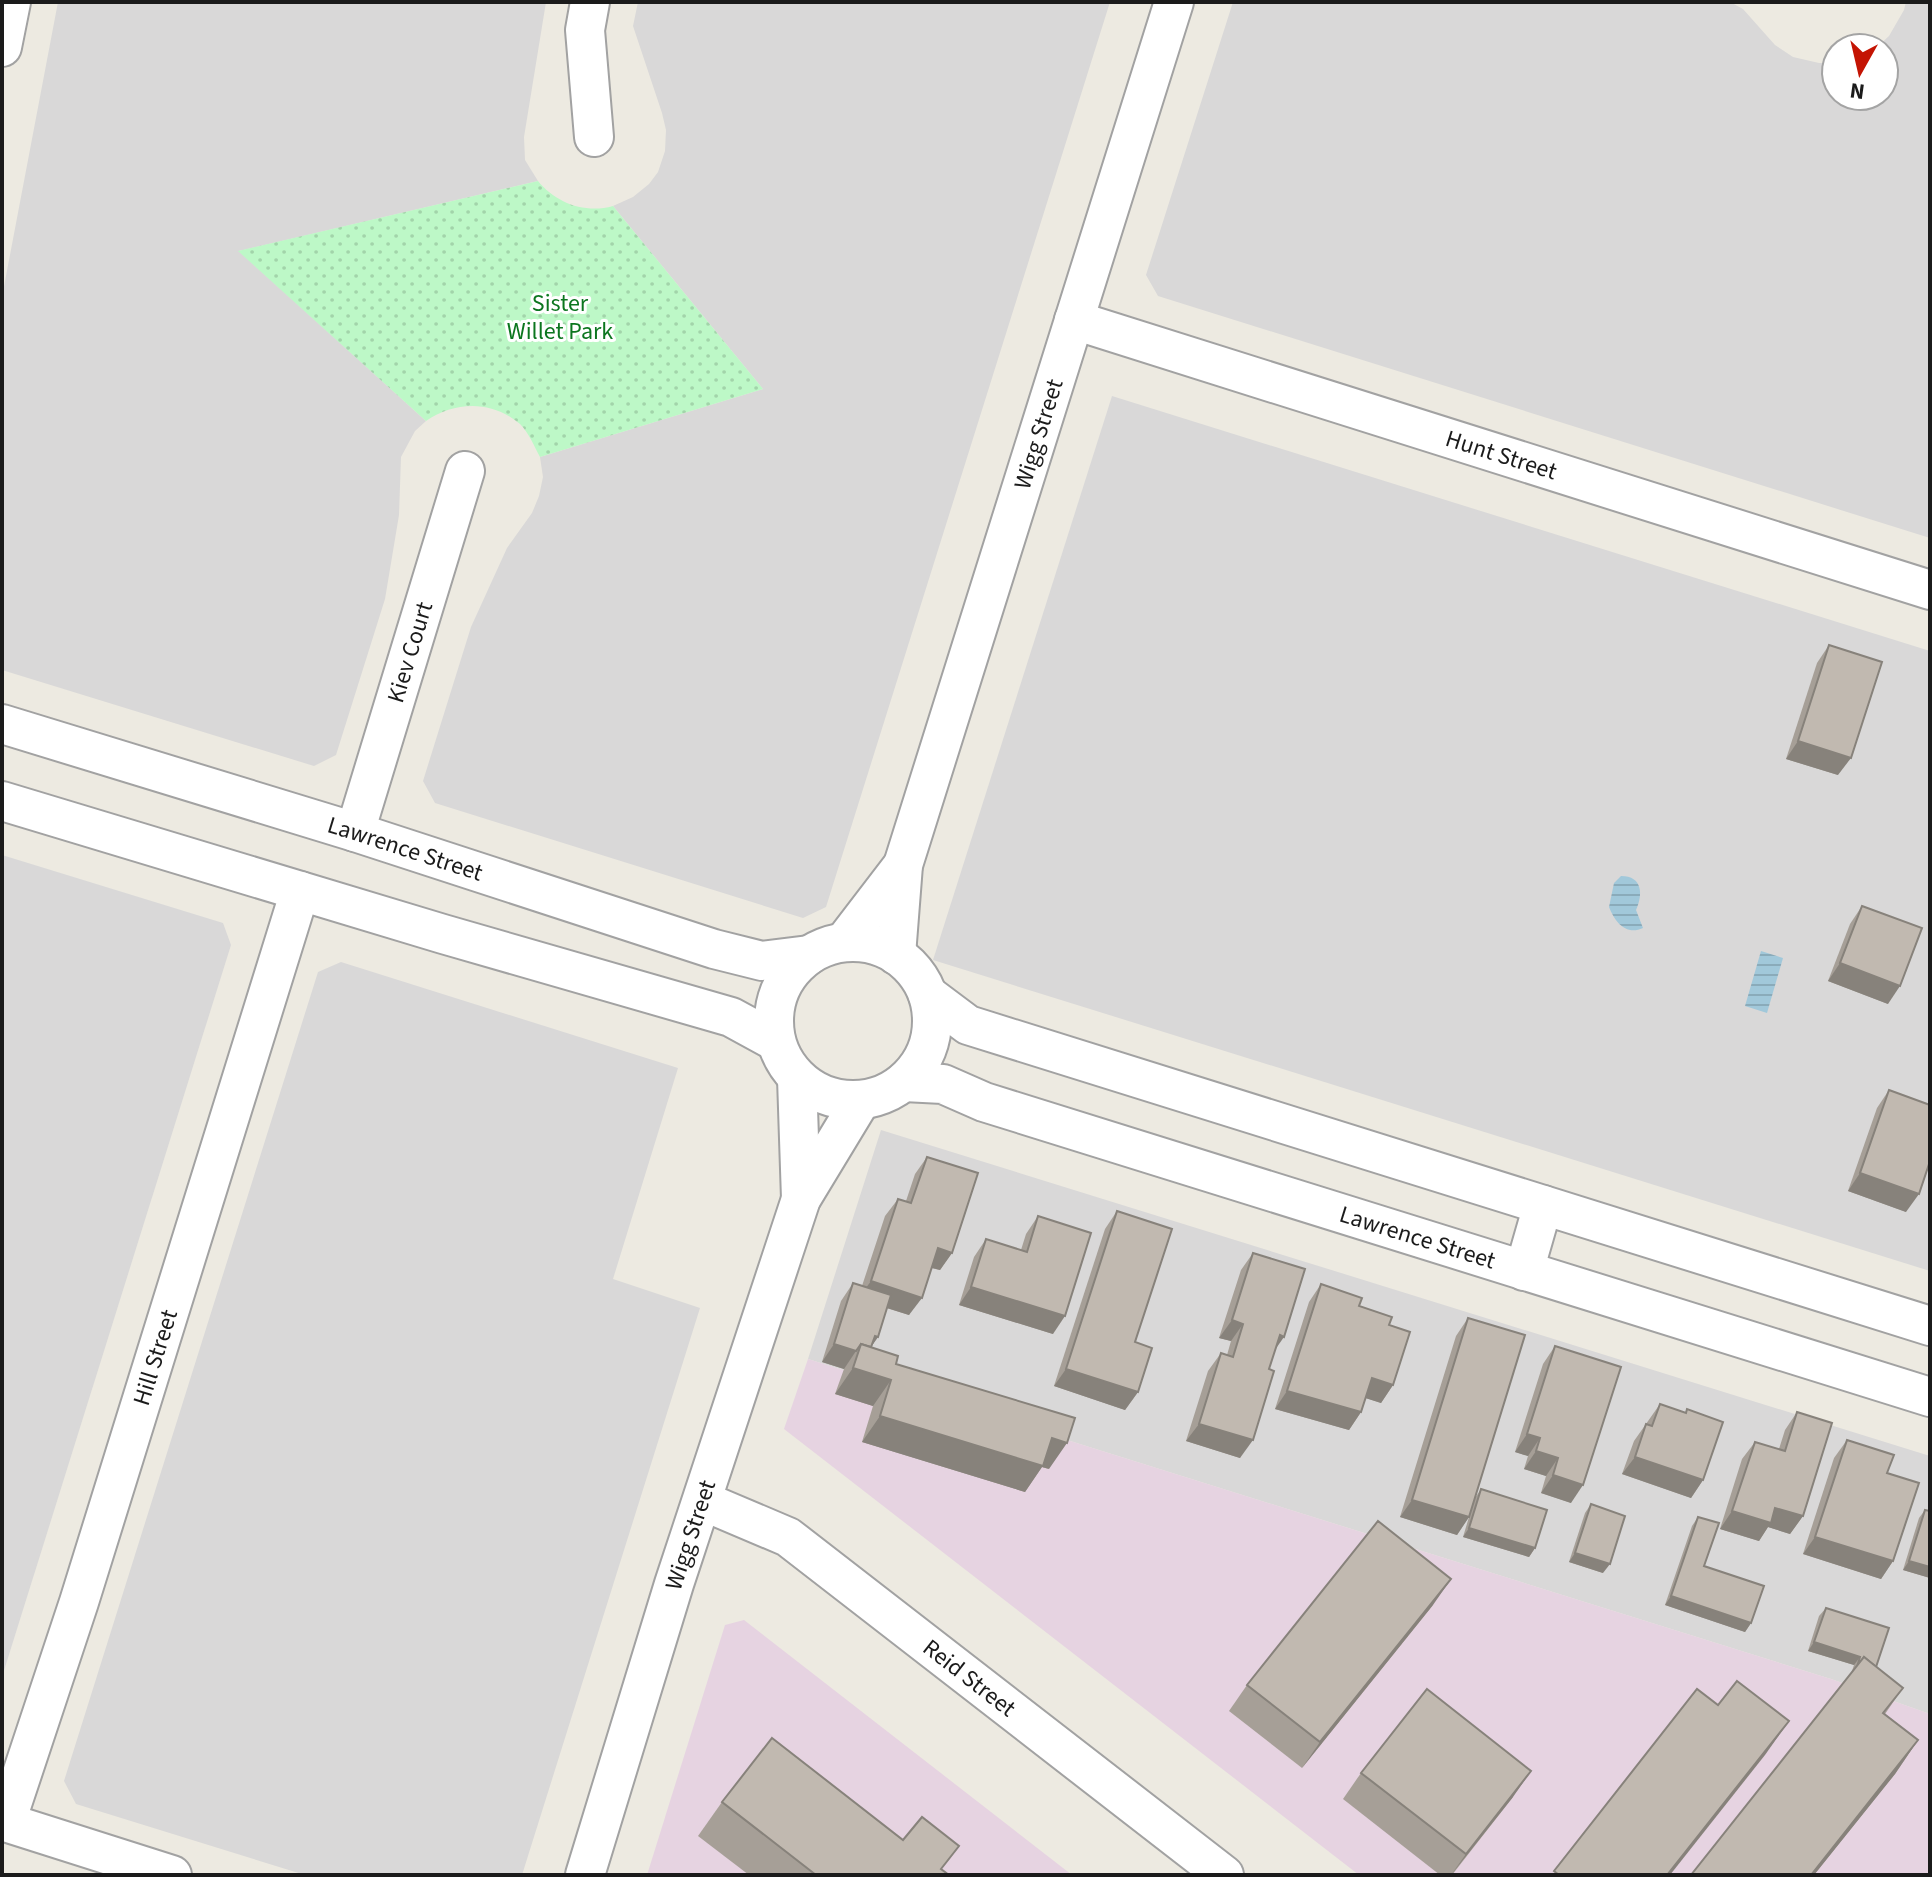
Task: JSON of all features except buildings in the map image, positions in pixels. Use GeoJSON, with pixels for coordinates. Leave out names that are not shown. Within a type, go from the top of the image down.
{"type":"FeatureCollection","features":[{"type":"Feature","properties":{"kind":"street"},"geometry":{"type":"LineString","coordinates":[[2,47],[11,2]]}},
{"type":"Feature","properties":{"kind":"street"},"geometry":{"type":"LineString","coordinates":[[590,2],[585,30],[594,137]]}},
{"type":"Feature","properties":{"kind":"street","name":"Wigg Street"},"geometry":{"type":"LineString","coordinates":[[896,955],[903,865],[1174,2]]}},
{"type":"Feature","properties":{"kind":"street","name":"Hunt Street"},"geometry":{"type":"LineString","coordinates":[[1074,320],[1930,590]]}},
{"type":"Feature","properties":{"kind":"street","name":"Kiev Court"},"geometry":{"type":"LineString","coordinates":[[355,832],[465,471]]}},
{"type":"Feature","properties":{"kind":"street","name":"Lawrence Street"},"geometry":{"type":"LineString","coordinates":[[2,724],[355,832],[714,949],[762,961],[809,955]]}},
{"type":"Feature","properties":{"kind":"street"},"geometry":{"type":"LineString","coordinates":[[2,801],[731,1017],[775,1041]]}},
{"type":"Feature","properties":{"kind":"street","name":"Wigg Street"},"geometry":{"type":"LineString","coordinates":[[844,942],[903,865]]}},
{"type":"Feature","properties":{"kind":"street","name":"Hill Street"},"geometry":{"type":"LineString","coordinates":[[4,1822],[79,1602],[300,891]]}},
{"type":"Feature","properties":{"kind":"street"},"geometry":{"type":"LineString","coordinates":[[844,942],[871,944],[896,955],[915,973],[928,995],[932,1018],[930,1042],[920,1064],[904,1082],[884,1094],[861,1100],[838,1100],[816,1092],[797,1078],[784,1061],[775,1041],[773,1017],[778,992],[790,971],[809,955],[825,946],[844,942]]}},
{"type":"Feature","properties":{"kind":"street"},"geometry":{"type":"LineString","coordinates":[[928,995],[968,1025],[1930,1326]]}},
{"type":"Feature","properties":{"kind":"street","name":"Wigg Street"},"geometry":{"type":"LineString","coordinates":[[797,1078],[801,1199]]}},
{"type":"Feature","properties":{"kind":"street","name":"Lawrence Street"},"geometry":{"type":"LineString","coordinates":[[904,1082],[943,1084],[984,1102],[1930,1397]]}},
{"type":"Feature","properties":{"kind":"street","name":"Wigg Street"},"geometry":{"type":"LineString","coordinates":[[585,1875],[674,1584],[801,1199],[861,1100]]}},
{"type":"Feature","properties":{"kind":"street"},"geometry":{"type":"LineString","coordinates":[[1524,1271],[1543,1205]]}},
{"type":"Feature","properties":{"kind":"street","name":"Reid Street"},"geometry":{"type":"LineString","coordinates":[[703,1501],[788,1537],[1224,1875]]}},
{"type":"Feature","properties":{"kind":"street"},"geometry":{"type":"LineString","coordinates":[[4,1822],[172,1875]]}},
{"type":"Feature","properties":{"kind":"shaded area"},"geometry":{"type":"Polygon","coordinates":[[[58,2],[546,2],[524,137],[525,160],[538,181],[239,251],[426,421],[415,431],[401,457],[399,515],[385,599],[336,755],[314,766],[2,670],[2,297],[58,2]]]}},
{"type":"Feature","properties":{"kind":"shaded area"},"geometry":{"type":"Polygon","coordinates":[[[638,2],[1110,2],[826,907],[803,918],[435,803],[423,781],[471,627],[507,548],[532,513],[539,496],[543,477],[540,457],[763,389],[613,206],[633,197],[649,184],[658,172],[665,151],[666,130],[662,113],[633,26],[638,2]]]}},
{"type":"Feature","properties":{"kind":"shaded area"},"geometry":{"type":"Polygon","coordinates":[[[1233,2],[1730,2],[1743,9],[1775,45],[1793,57],[1820,63],[1820,112],[1900,112],[1900,32],[1891,32],[1906,2],[1930,2],[1930,538],[1158,296],[1146,275],[1233,2]]]}},
{"type":"Feature","properties":{"kind":"shaded area"},"geometry":{"type":"Polygon","coordinates":[[[1112,396],[1930,651],[1930,1271],[933,960],[1112,396]]]}},
{"type":"Feature","properties":{"kind":"shaded area"},"geometry":{"type":"Polygon","coordinates":[[[2,855],[223,923],[231,945],[2,1677],[2,855]]]}},
{"type":"Feature","properties":{"kind":"shaded area"},"geometry":{"type":"Polygon","coordinates":[[[341,962],[678,1068],[613,1279],[700,1308],[522,1875],[305,1875],[76,1804],[64,1781],[318,972],[341,962]]]}},
{"type":"Feature","properties":{"kind":"shaded area"},"geometry":{"type":"Polygon","coordinates":[[[881,1130],[1930,1456],[1930,1714],[1831,1679],[808,1359],[881,1130]]]}},
{"type":"Feature","properties":{"kind":"shaded area"},"geometry":{"type":"Polygon","coordinates":[[[808,1359],[1831,1679],[1930,1714],[1930,1875],[1359,1875],[784,1429],[808,1359]]]}},
{"type":"Feature","properties":{"kind":"shaded area"},"geometry":{"type":"Polygon","coordinates":[[[744,1620],[1072,1875],[647,1875],[725,1625],[744,1620]]]}},
{"type":"Feature","properties":{"kind":"green space","name":"Sister Willet Park"},"geometry":{"type":"Polygon","coordinates":[[[538,181],[553,195],[572,205],[592,209],[613,206],[763,389],[540,457],[520,424],[486,407],[461,407],[437,414],[426,421],[238,251],[538,181]]]}},
{"type":"Feature","properties":{"kind":"water"},"geometry":{"type":"Polygon","coordinates":[[[1621,876],[1634,879],[1639,887],[1640,898],[1636,910],[1643,928],[1626,929],[1614,918],[1609,907],[1614,883],[1621,876]]]}},
{"type":"Feature","properties":{"kind":"water"},"geometry":{"type":"Polygon","coordinates":[[[1761,951],[1783,958],[1767,1013],[1745,1006],[1761,951]]]}}]}
